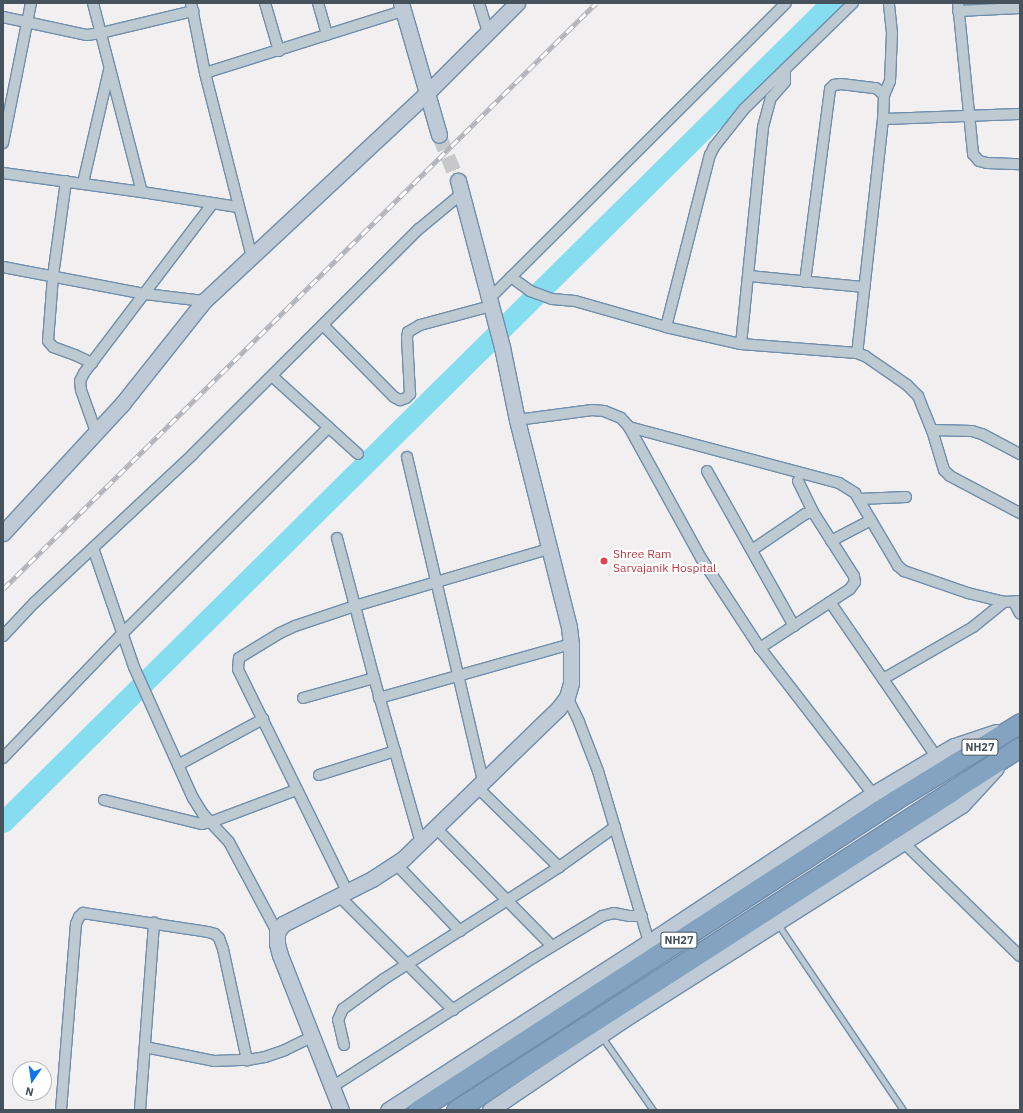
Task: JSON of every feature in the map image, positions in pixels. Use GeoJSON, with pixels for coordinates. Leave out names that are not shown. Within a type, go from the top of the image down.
{"type":"FeatureCollection","features":[{"type":"Feature","properties":{"kind":"highway","name":"NH27"},"geometry":{"type":"LineString","coordinates":[[418,1110],[939,764],[1018,724]]}},
{"type":"Feature","properties":{"kind":"highway","name":"NH27"},"geometry":{"type":"LineString","coordinates":[[456,1110],[1014,751]]}},
{"type":"Feature","properties":{"kind":"street"},"geometry":{"type":"LineString","coordinates":[[3,143],[31,3]]}},
{"type":"Feature","properties":{"kind":"street"},"geometry":{"type":"LineString","coordinates":[[93,3],[142,192]]}},
{"type":"Feature","properties":{"kind":"street"},"geometry":{"type":"LineString","coordinates":[[266,3],[279,50]]}},
{"type":"Feature","properties":{"kind":"street"},"geometry":{"type":"LineString","coordinates":[[318,3],[327,35]]}},
{"type":"Feature","properties":{"kind":"street"},"geometry":{"type":"LineString","coordinates":[[479,3],[488,33]]}},
{"type":"Feature","properties":{"kind":"street"},"geometry":{"type":"LineString","coordinates":[[3,532],[122,404],[204,301],[426,94],[517,3]]}},
{"type":"Feature","properties":{"kind":"street"},"geometry":{"type":"LineString","coordinates":[[323,325],[394,397],[400,400],[406,398],[410,394],[408,332],[420,325],[492,308],[511,277],[786,3]]}},
{"type":"Feature","properties":{"kind":"street"},"geometry":{"type":"LineString","coordinates":[[666,327],[710,155],[744,109],[853,3]]}},
{"type":"Feature","properties":{"kind":"street"},"geometry":{"type":"LineString","coordinates":[[857,353],[883,119],[884,95],[890,81],[892,33],[889,3]]}},
{"type":"Feature","properties":{"kind":"street"},"geometry":{"type":"LineString","coordinates":[[3,17],[87,35],[101,34],[192,7],[238,207],[252,257]]}},
{"type":"Feature","properties":{"kind":"street"},"geometry":{"type":"LineString","coordinates":[[206,73],[327,35],[402,7],[439,136]]}},
{"type":"Feature","properties":{"kind":"street"},"geometry":{"type":"LineString","coordinates":[[1020,8],[958,7],[973,154],[979,161],[1020,164]]}},
{"type":"Feature","properties":{"kind":"street"},"geometry":{"type":"LineString","coordinates":[[83,183],[110,68]]}},
{"type":"Feature","properties":{"kind":"street"},"geometry":{"type":"LineString","coordinates":[[741,344],[764,121],[771,98],[785,82],[785,69]]}},
{"type":"Feature","properties":{"kind":"street"},"geometry":{"type":"LineString","coordinates":[[805,282],[830,89],[834,85],[841,84],[876,88],[884,95]]}},
{"type":"Feature","properties":{"kind":"street"},"geometry":{"type":"LineString","coordinates":[[883,119],[969,114],[1020,114]]}},
{"type":"Feature","properties":{"kind":"street"},"geometry":{"type":"LineString","coordinates":[[3,173],[83,183],[238,207]]}},
{"type":"Feature","properties":{"kind":"street"},"geometry":{"type":"LineString","coordinates":[[66,181],[53,276],[48,341],[53,347],[75,354],[92,363]]}},
{"type":"Feature","properties":{"kind":"street"},"geometry":{"type":"LineString","coordinates":[[277,932],[283,924],[396,864],[421,843],[480,783],[558,709],[567,697],[571,683],[571,644],[569,627],[517,420],[502,347],[460,188]]}},
{"type":"Feature","properties":{"kind":"street"},"geometry":{"type":"LineString","coordinates":[[3,636],[34,603],[182,465],[460,188]]}},
{"type":"Feature","properties":{"kind":"street"},"geometry":{"type":"LineString","coordinates":[[96,432],[81,390],[80,382],[92,363],[212,203]]}},
{"type":"Feature","properties":{"kind":"street"},"geometry":{"type":"LineString","coordinates":[[3,267],[145,294],[204,301]]}},
{"type":"Feature","properties":{"kind":"street"},"geometry":{"type":"LineString","coordinates":[[749,276],[864,287]]}},
{"type":"Feature","properties":{"kind":"street"},"geometry":{"type":"LineString","coordinates":[[511,277],[530,291],[552,299],[576,301],[666,327],[741,344],[857,353],[874,360],[913,390],[918,396],[932,430],[944,470],[950,476],[1020,513]]}},
{"type":"Feature","properties":{"kind":"street"},"geometry":{"type":"LineString","coordinates":[[272,376],[358,454]]}},
{"type":"Feature","properties":{"kind":"street"},"geometry":{"type":"LineString","coordinates":[[517,420],[592,410],[604,411],[621,418],[629,426],[701,558],[760,648],[873,794]]}},
{"type":"Feature","properties":{"kind":"street"},"geometry":{"type":"LineString","coordinates":[[629,426],[839,483],[848,487],[859,499],[898,566],[904,571],[968,594],[1012,602],[1020,614]]}},
{"type":"Feature","properties":{"kind":"street"},"geometry":{"type":"LineString","coordinates":[[3,758],[123,633],[329,428]]}},
{"type":"Feature","properties":{"kind":"street"},"geometry":{"type":"LineString","coordinates":[[932,430],[972,431],[982,434],[1020,454]]}},
{"type":"Feature","properties":{"kind":"street"},"geometry":{"type":"LineString","coordinates":[[407,457],[459,675],[480,783],[559,867]]}},
{"type":"Feature","properties":{"kind":"street"},"geometry":{"type":"LineString","coordinates":[[707,471],[794,626]]}},
{"type":"Feature","properties":{"kind":"street"},"geometry":{"type":"LineString","coordinates":[[760,648],[850,590],[855,582],[854,576],[813,512],[798,481]]}},
{"type":"Feature","properties":{"kind":"street"},"geometry":{"type":"LineString","coordinates":[[859,499],[906,497]]}},
{"type":"Feature","properties":{"kind":"street"},"geometry":{"type":"LineString","coordinates":[[752,550],[805,514],[813,512]]}},
{"type":"Feature","properties":{"kind":"street"},"geometry":{"type":"LineString","coordinates":[[831,541],[871,520]]}},
{"type":"Feature","properties":{"kind":"street"},"geometry":{"type":"LineString","coordinates":[[336,538],[379,698],[421,843]]}},
{"type":"Feature","properties":{"kind":"street"},"geometry":{"type":"LineString","coordinates":[[93,548],[137,675],[198,808],[229,842],[277,932],[277,944],[280,955],[341,1110]]}},
{"type":"Feature","properties":{"kind":"street"},"geometry":{"type":"LineString","coordinates":[[453,1010],[408,964],[343,893],[264,719],[238,669],[239,658],[280,633],[355,606],[549,549]]}},
{"type":"Feature","properties":{"kind":"street"},"geometry":{"type":"LineString","coordinates":[[388,1110],[649,942],[873,794],[939,764],[830,602]]}},
{"type":"Feature","properties":{"kind":"street"},"geometry":{"type":"LineString","coordinates":[[883,679],[974,627],[1012,602]]}},
{"type":"Feature","properties":{"kind":"street"},"geometry":{"type":"LineString","coordinates":[[379,698],[571,644]]}},
{"type":"Feature","properties":{"kind":"street"},"geometry":{"type":"LineString","coordinates":[[303,698],[374,678]]}},
{"type":"Feature","properties":{"kind":"street"},"geometry":{"type":"LineString","coordinates":[[567,697],[579,722],[598,771],[649,942]]}},
{"type":"Feature","properties":{"kind":"street"},"geometry":{"type":"LineString","coordinates":[[178,765],[264,719]]}},
{"type":"Feature","properties":{"kind":"street"},"geometry":{"type":"LineString","coordinates":[[490,1110],[601,1035],[962,805],[1014,751]]}},
{"type":"Feature","properties":{"kind":"street"},"geometry":{"type":"LineString","coordinates":[[319,775],[395,752]]}},
{"type":"Feature","properties":{"kind":"street"},"geometry":{"type":"LineString","coordinates":[[104,800],[194,823],[211,822],[296,790]]}},
{"type":"Feature","properties":{"kind":"street"},"geometry":{"type":"LineString","coordinates":[[344,1045],[339,1024],[341,1011],[384,979],[559,867],[615,827]]}},
{"type":"Feature","properties":{"kind":"street"},"geometry":{"type":"LineString","coordinates":[[436,828],[552,946]]}},
{"type":"Feature","properties":{"kind":"street"},"geometry":{"type":"LineString","coordinates":[[903,842],[1020,956]]}},
{"type":"Feature","properties":{"kind":"street"},"geometry":{"type":"LineString","coordinates":[[396,864],[460,931]]}},
{"type":"Feature","properties":{"kind":"street"},"geometry":{"type":"LineString","coordinates":[[61,1110],[76,924],[79,917],[83,913],[208,932],[219,938],[247,1060]]}},
{"type":"Feature","properties":{"kind":"street"},"geometry":{"type":"LineString","coordinates":[[332,1087],[552,946],[602,916],[614,913],[630,916],[642,916]]}},
{"type":"Feature","properties":{"kind":"street"},"geometry":{"type":"LineString","coordinates":[[140,1110],[154,923]]}},
{"type":"Feature","properties":{"kind":"street"},"geometry":{"type":"LineString","coordinates":[[145,1047],[214,1061],[247,1060],[265,1057],[285,1050],[312,1036]]}},
{"type":"Feature","properties":{"kind":"lane"},"geometry":{"type":"LineString","coordinates":[[777,922],[903,1110]]}},
{"type":"Feature","properties":{"kind":"lane"},"geometry":{"type":"LineString","coordinates":[[601,1035],[653,1110]]}},
{"type":"Feature","properties":{"kind":"waterway"},"geometry":{"type":"LineString","coordinates":[[3,822],[831,3]]}},
{"type":"Feature","properties":{"kind":"tunnel"},"geometry":{"type":"LineString","coordinates":[[439,135],[458,181]]}},
{"type":"Feature","properties":{"kind":"railway"},"geometry":{"type":"LineString","coordinates":[[3,589],[596,3]]}},
{"type":"Feature","properties":{"kind":"place","name":"Shree Ram Sarvajanik Hospital"},"geometry":{"type":"Point","coordinates":[604,561]}}]}
